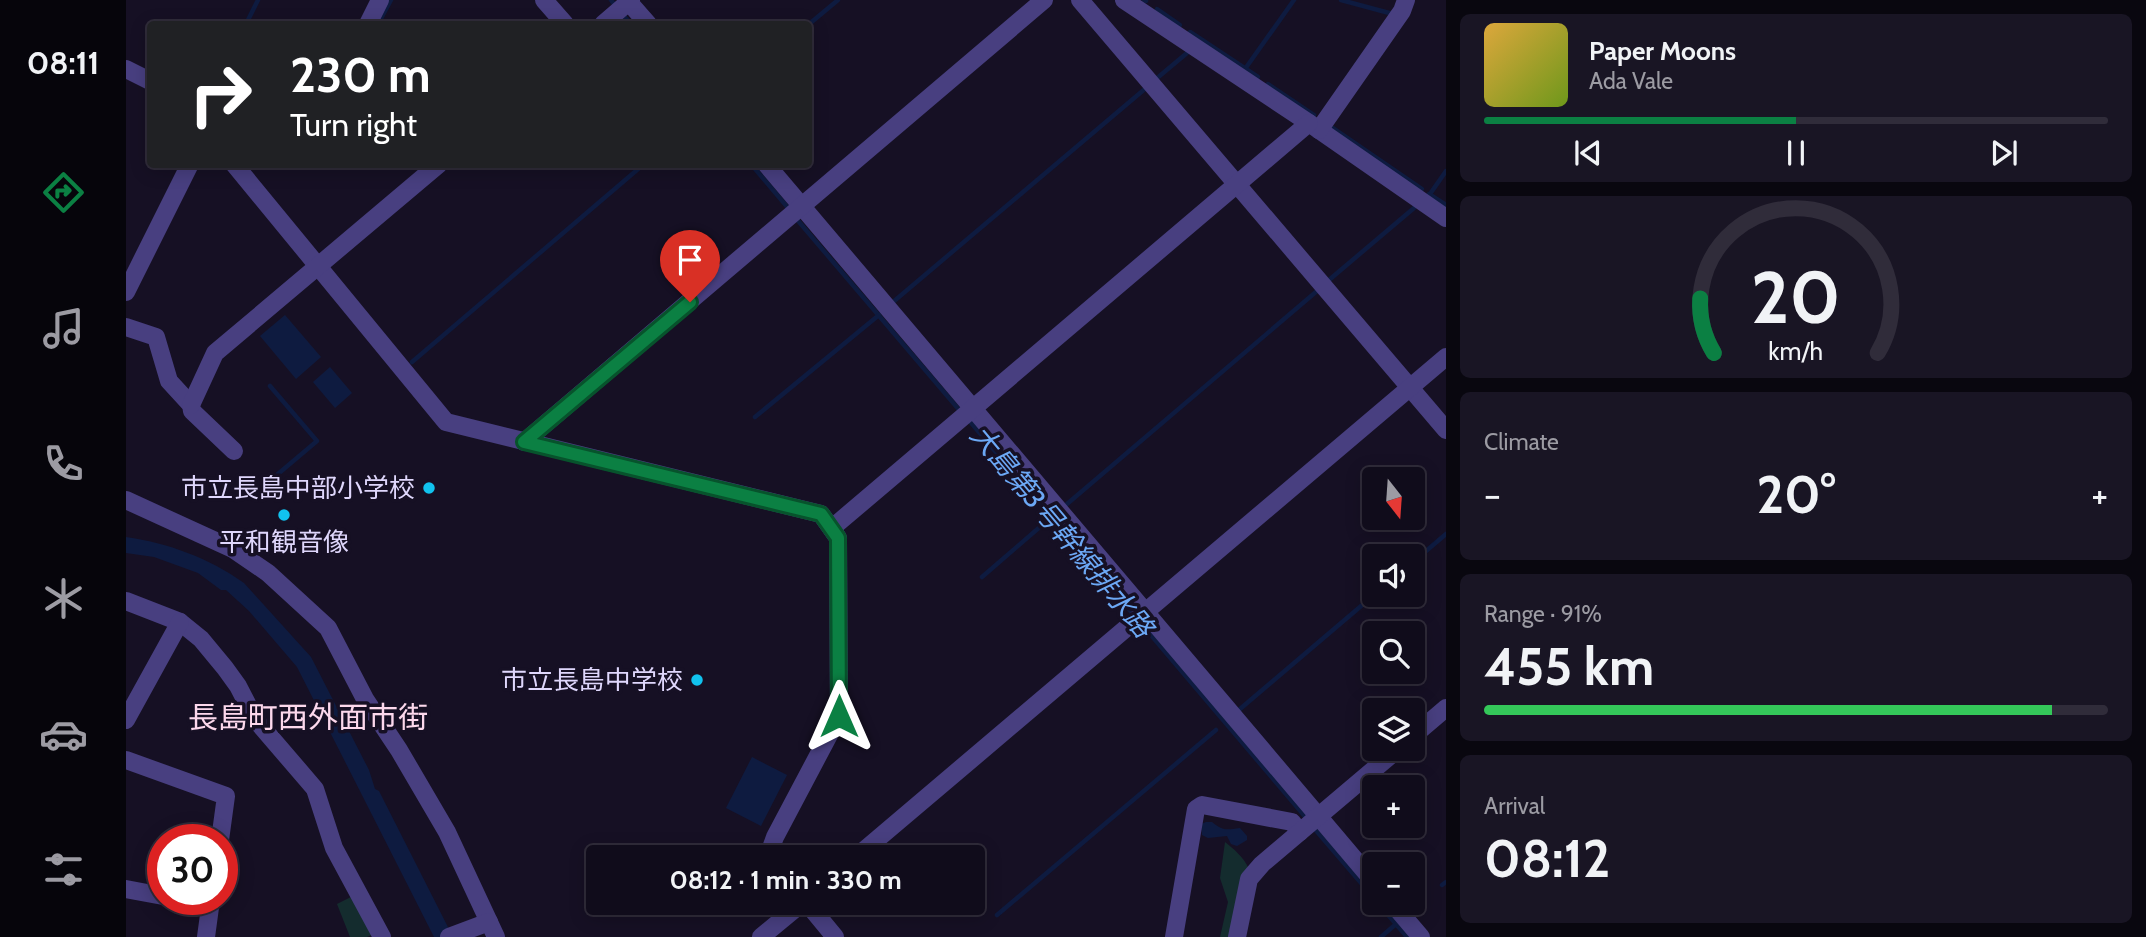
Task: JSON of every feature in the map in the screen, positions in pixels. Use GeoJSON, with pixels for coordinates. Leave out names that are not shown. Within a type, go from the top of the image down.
{"type":"FeatureCollection","features":[{"type":"Feature","properties":{"kind":"street"},"geometry":{"type":"LineString","coordinates":[[370,21],[380,0]]}},
{"type":"Feature","properties":{"kind":"street"},"geometry":{"type":"LineString","coordinates":[[544,0],[562,21]]}},
{"type":"Feature","properties":{"kind":"street"},"geometry":{"type":"LineString","coordinates":[[524,442],[1044,0]]}},
{"type":"Feature","properties":{"kind":"street"},"geometry":{"type":"LineString","coordinates":[[1080,0],[1446,430]]}},
{"type":"Feature","properties":{"kind":"street"},"geometry":{"type":"LineString","coordinates":[[1124,0],[1446,218]]}},
{"type":"Feature","properties":{"kind":"street"},"geometry":{"type":"LineString","coordinates":[[832,528],[1237,185],[1314,127],[1402,10],[1406,0]]}},
{"type":"Feature","properties":{"kind":"street"},"geometry":{"type":"LineString","coordinates":[[621,8],[643,21]]}},
{"type":"Feature","properties":{"kind":"street"},"geometry":{"type":"LineString","coordinates":[[126,69],[147,80]]}},
{"type":"Feature","properties":{"kind":"street"},"geometry":{"type":"LineString","coordinates":[[126,292],[188,168]]}},
{"type":"Feature","properties":{"kind":"street"},"geometry":{"type":"LineString","coordinates":[[237,168],[446,422],[821,514],[838,538],[839,716],[772,845]]}},
{"type":"Feature","properties":{"kind":"street"},"geometry":{"type":"LineString","coordinates":[[191,405],[215,353],[434,168]]}},
{"type":"Feature","properties":{"kind":"street"},"geometry":{"type":"LineString","coordinates":[[768,168],[795,212],[1139,617],[1309,824],[1362,871]]}},
{"type":"Feature","properties":{"kind":"street"},"geometry":{"type":"LineString","coordinates":[[126,327],[156,337],[169,381],[191,405],[192,411],[234,452]]}},
{"type":"Feature","properties":{"kind":"street"},"geometry":{"type":"LineString","coordinates":[[870,845],[1446,357]]}},
{"type":"Feature","properties":{"kind":"street"},"geometry":{"type":"LineString","coordinates":[[126,500],[233,550],[268,573],[328,628],[365,699],[399,750],[447,832],[492,929],[456,934]]}},
{"type":"Feature","properties":{"kind":"street"},"geometry":{"type":"LineString","coordinates":[[126,601],[180,622],[214,653],[238,685],[255,719],[315,789],[334,848],[383,937]]}},
{"type":"Feature","properties":{"kind":"street"},"geometry":{"type":"LineString","coordinates":[[126,720],[180,622]]}},
{"type":"Feature","properties":{"kind":"street"},"geometry":{"type":"LineString","coordinates":[[1425,726],[1446,708]]}},
{"type":"Feature","properties":{"kind":"street"},"geometry":{"type":"LineString","coordinates":[[126,760],[226,796],[222,824]]}},
{"type":"Feature","properties":{"kind":"street"},"geometry":{"type":"LineString","coordinates":[[1237,937],[1249,880],[1262,864],[1384,761]]}},
{"type":"Feature","properties":{"kind":"street"},"geometry":{"type":"LineString","coordinates":[[1174,937],[1196,809],[1202,805],[1309,824]]}},
{"type":"Feature","properties":{"kind":"street"},"geometry":{"type":"LineString","coordinates":[[126,889],[147,893]]}},
{"type":"Feature","properties":{"kind":"street"},"geometry":{"type":"LineString","coordinates":[[206,937],[209,915]]}},
{"type":"Feature","properties":{"kind":"street"},"geometry":{"type":"LineString","coordinates":[[761,937],[789,915]]}},
{"type":"Feature","properties":{"kind":"street"},"geometry":{"type":"LineString","coordinates":[[815,915],[835,937]]}},
{"type":"Feature","properties":{"kind":"street"},"geometry":{"type":"LineString","coordinates":[[1402,915],[1421,937]]}},
{"type":"Feature","properties":{"kind":"green space"},"geometry":{"type":"Polygon","coordinates":[[[1225,842],[1238,853],[1248,867],[1232,937],[1220,937],[1228,902],[1220,878],[1225,842]]]}},
{"type":"Feature","properties":{"kind":"green space"},"geometry":{"type":"Polygon","coordinates":[[[353,896],[374,934],[367,937],[350,937],[337,904],[353,896]]]}},
{"type":"Feature","properties":{"kind":"water"},"geometry":{"type":"Polygon","coordinates":[[[285,315],[321,357],[296,379],[260,336],[285,315]]]}},
{"type":"Feature","properties":{"kind":"water"},"geometry":{"type":"Polygon","coordinates":[[[330,367],[352,393],[335,408],[313,382],[330,367]]]}},
{"type":"Feature","properties":{"kind":"water"},"geometry":{"type":"Polygon","coordinates":[[[126,537],[188,553],[231,574],[244,583],[311,657],[369,770],[375,789],[379,791],[453,937],[434,937],[297,667],[249,611],[226,590],[221,590],[198,573],[154,557],[126,553],[126,537]]]}},
{"type":"Feature","properties":{"kind":"water"},"geometry":{"type":"Polygon","coordinates":[[[752,757],[787,775],[761,826],[726,808],[752,757]]]}},
{"type":"Feature","properties":{"kind":"water"},"geometry":{"type":"Polygon","coordinates":[[[1206,822],[1225,829],[1240,828],[1247,840],[1237,846],[1231,844],[1227,836],[1208,838],[1202,835],[1201,824],[1206,822]]]}},
{"type":"Feature","properties":{"kind":"waterway"},"geometry":{"type":"LineString","coordinates":[[248,21],[258,0]]}},
{"type":"Feature","properties":{"kind":"waterway"},"geometry":{"type":"LineString","coordinates":[[380,21],[391,0]]}},
{"type":"Feature","properties":{"kind":"waterway","name":"大島第3号幹線排水路"},"geometry":{"type":"LineString","coordinates":[[611,0],[617,8]]}},
{"type":"Feature","properties":{"kind":"waterway"},"geometry":{"type":"LineString","coordinates":[[812,22],[838,0]]}},
{"type":"Feature","properties":{"kind":"waterway"},"geometry":{"type":"LineString","coordinates":[[1245,69],[1294,0]]}},
{"type":"Feature","properties":{"kind":"waterway"},"geometry":{"type":"LineString","coordinates":[[1341,0],[1393,14]]}},
{"type":"Feature","properties":{"kind":"waterway"},"geometry":{"type":"LineString","coordinates":[[1157,9],[1180,25]]}},
{"type":"Feature","properties":{"kind":"waterway","name":"大島第3号幹線排水路"},"geometry":{"type":"LineString","coordinates":[[623,15],[628,21]]}},
{"type":"Feature","properties":{"kind":"waterway"},"geometry":{"type":"LineString","coordinates":[[1190,32],[1258,77]]}},
{"type":"Feature","properties":{"kind":"waterway"},"geometry":{"type":"LineString","coordinates":[[1156,79],[1187,53]]}},
{"type":"Feature","properties":{"kind":"waterway"},"geometry":{"type":"LineString","coordinates":[[1268,84],[1314,115]]}},
{"type":"Feature","properties":{"kind":"waterway"},"geometry":{"type":"LineString","coordinates":[[893,302],[1146,88]]}},
{"type":"Feature","properties":{"kind":"waterway"},"geometry":{"type":"LineString","coordinates":[[1330,126],[1422,189]]}},
{"type":"Feature","properties":{"kind":"waterway"},"geometry":{"type":"LineString","coordinates":[[412,362],[639,168]]}},
{"type":"Feature","properties":{"kind":"waterway","name":"大島第3号幹線排水路"},"geometry":{"type":"LineString","coordinates":[[754,168],[789,209]]}},
{"type":"Feature","properties":{"kind":"waterway"},"geometry":{"type":"LineString","coordinates":[[1430,194],[1446,171]]}},
{"type":"Feature","properties":{"kind":"waterway"},"geometry":{"type":"LineString","coordinates":[[1429,194],[1446,205]]}},
{"type":"Feature","properties":{"kind":"waterway"},"geometry":{"type":"LineString","coordinates":[[1329,280],[1414,208]]}},
{"type":"Feature","properties":{"kind":"waterway","name":"大島第3号幹線排水路"},"geometry":{"type":"LineString","coordinates":[[794,216],[961,412]]}},
{"type":"Feature","properties":{"kind":"waterway"},"geometry":{"type":"LineString","coordinates":[[1067,504],[1317,291]]}},
{"type":"Feature","properties":{"kind":"waterway"},"geometry":{"type":"LineString","coordinates":[[755,417],[879,315]]}},
{"type":"Feature","properties":{"kind":"waterway"},"geometry":{"type":"LineString","coordinates":[[253,495],[317,441],[270,386]]}},
{"type":"Feature","properties":{"kind":"waterway","name":"大島第3号幹線排水路"},"geometry":{"type":"LineString","coordinates":[[967,418],[1133,614]]}},
{"type":"Feature","properties":{"kind":"waterway"},"geometry":{"type":"LineString","coordinates":[[982,577],[1041,526]]}},
{"type":"Feature","properties":{"kind":"waterway"},"geometry":{"type":"LineString","coordinates":[[1425,552],[1446,534]]}},
{"type":"Feature","properties":{"kind":"waterway"},"geometry":{"type":"LineString","coordinates":[[1240,709],[1362,605]]}},
{"type":"Feature","properties":{"kind":"waterway","name":"大島第3号幹線排水路"},"geometry":{"type":"LineString","coordinates":[[1139,621],[1308,820]]}},
{"type":"Feature","properties":{"kind":"waterway"},"geometry":{"type":"LineString","coordinates":[[997,915],[1216,730]]}},
{"type":"Feature","properties":{"kind":"waterway","name":"大島第3号幹線排水路"},"geometry":{"type":"LineString","coordinates":[[1313,827],[1362,884]]}},
{"type":"Feature","properties":{"kind":"waterway"},"geometry":{"type":"LineString","coordinates":[[1442,885],[1446,882]]}},
{"type":"Feature","properties":{"kind":"waterway","name":"大島第3号幹線排水路"},"geometry":{"type":"LineString","coordinates":[[1388,915],[1407,937]]}},
{"type":"Feature","properties":{"kind":"waterway"},"geometry":{"type":"LineString","coordinates":[[1381,937],[1396,924]]}},
{"type":"Feature","properties":{"kind":"place","name":"市立長島中部小学校"},"geometry":{"type":"Point","coordinates":[429,488]}},
{"type":"Feature","properties":{"kind":"place","name":"平和観音像"},"geometry":{"type":"Point","coordinates":[284,515]}},
{"type":"Feature","properties":{"kind":"place","name":"市立長島中学校"},"geometry":{"type":"Point","coordinates":[697,680]}},
{"type":"Feature","properties":{"kind":"district","name":"長島町西外面市街"},"geometry":{"type":"Point","coordinates":[308,718]}},
{"type":"Feature","properties":{"kind":"route"},"geometry":{"type":"LineString","coordinates":[[690,302],[524,442],[821,514],[838,538],[839,716]]}}]}
